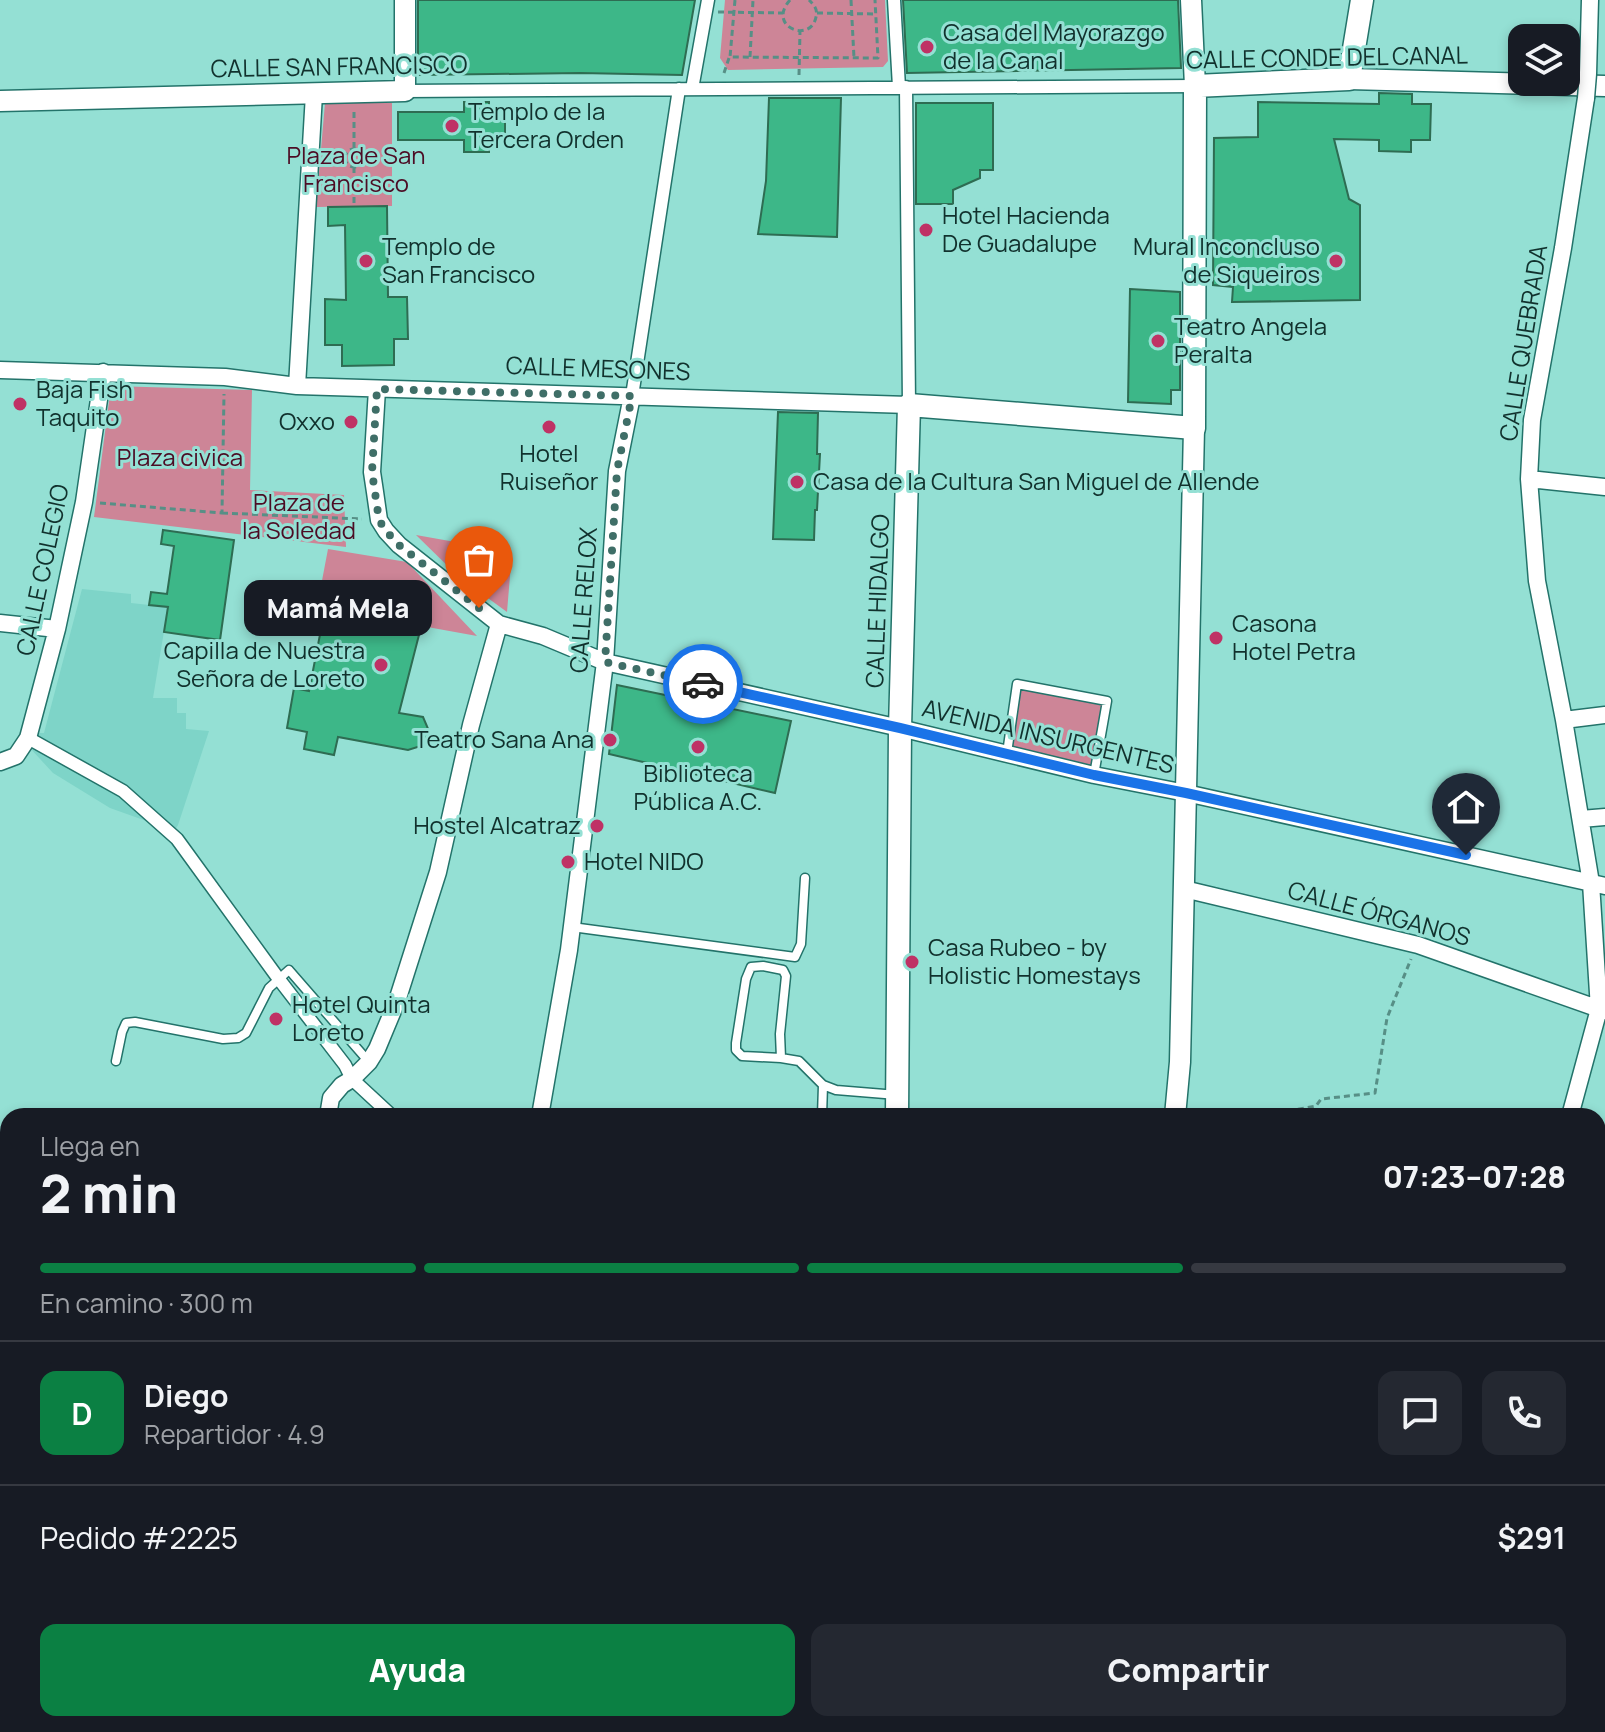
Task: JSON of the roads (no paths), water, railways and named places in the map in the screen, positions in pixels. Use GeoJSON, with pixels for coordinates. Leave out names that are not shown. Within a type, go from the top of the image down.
{"type":"FeatureCollection","features":[{"type":"Feature","properties":{"kind":"main road"},"geometry":{"type":"LineString","coordinates":[[1349,79],[1362,0]]}},
{"type":"Feature","properties":{"kind":"main road","name":"CALLE CONDE DEL CANAL"},"geometry":{"type":"LineString","coordinates":[[1195,86],[1349,79]]}},
{"type":"Feature","properties":{"kind":"main road"},"geometry":{"type":"LineString","coordinates":[[1194,428],[1195,86]]}},
{"type":"Feature","properties":{"kind":"main road","name":"CALLE MESONES"},"geometry":{"type":"LineString","coordinates":[[909,405],[1194,428]]}},
{"type":"Feature","properties":{"kind":"main road","name":"CALLE HIDALGO"},"geometry":{"type":"LineString","coordinates":[[897,1105],[900,728],[909,405]]}},
{"type":"Feature","properties":{"kind":"street"},"geometry":{"type":"LineString","coordinates":[[405,0],[405,91]]}},
{"type":"Feature","properties":{"kind":"street","name":"CALLE RELOX"},"geometry":{"type":"LineString","coordinates":[[541,1108],[572,927],[605,662],[617,471],[686,89],[708,0]]}},
{"type":"Feature","properties":{"kind":"street","name":"CALLE HIDALGO"},"geometry":{"type":"LineString","coordinates":[[894,0],[902,87],[909,405]]}},
{"type":"Feature","properties":{"kind":"street"},"geometry":{"type":"LineString","coordinates":[[1191,0],[1195,86]]}},
{"type":"Feature","properties":{"kind":"street","name":"CALLE QUEBRADA"},"geometry":{"type":"LineString","coordinates":[[1572,1108],[1602,1010],[1598,884],[1581,819],[1537,581],[1529,479],[1532,420],[1586,98],[1597,80],[1590,0]]}},
{"type":"Feature","properties":{"kind":"street","name":"CALLE CONDE DEL CANAL"},"geometry":{"type":"LineString","coordinates":[[1349,79],[1597,80]]}},
{"type":"Feature","properties":{"kind":"street","name":"CALLE CONDE DEL CANAL"},"geometry":{"type":"LineString","coordinates":[[719,88],[1195,86]]}},
{"type":"Feature","properties":{"kind":"street","name":"CALLE SAN FRANCISCO"},"geometry":{"type":"LineString","coordinates":[[0,101],[405,91],[719,88]]}},
{"type":"Feature","properties":{"kind":"street"},"geometry":{"type":"LineString","coordinates":[[297,386],[314,94]]}},
{"type":"Feature","properties":{"kind":"street","name":"CALLE MESONES"},"geometry":{"type":"LineString","coordinates":[[0,370],[225,377],[297,386],[909,405]]}},
{"type":"Feature","properties":{"kind":"street","name":"CALLE COLEGIO"},"geometry":{"type":"LineString","coordinates":[[28,738],[57,629],[84,502],[103,372]]}},
{"type":"Feature","properties":{"kind":"street","name":"AVENIDA INSURGENTES"},"geometry":{"type":"LineString","coordinates":[[377,389],[372,472],[379,520],[399,545],[499,624],[543,636],[605,662],[1094,775],[1598,884]]}},
{"type":"Feature","properties":{"kind":"street"},"geometry":{"type":"LineString","coordinates":[[1176,1108],[1180,1062],[1194,428]]}},
{"type":"Feature","properties":{"kind":"street"},"geometry":{"type":"LineString","coordinates":[[1529,479],[1605,487]]}},
{"type":"Feature","properties":{"kind":"street"},"geometry":{"type":"LineString","coordinates":[[0,623],[57,629]]}},
{"type":"Feature","properties":{"kind":"street"},"geometry":{"type":"LineString","coordinates":[[329,1108],[331,1098],[342,1085],[369,1062],[397,1001],[438,872],[471,725],[499,624]]}},
{"type":"Feature","properties":{"kind":"street"},"geometry":{"type":"LineString","coordinates":[[1564,720],[1605,715]]}},
{"type":"Feature","properties":{"kind":"street"},"geometry":{"type":"LineString","coordinates":[[0,762],[16,756],[28,738],[123,791],[177,839],[345,1065],[352,1079],[383,1108]]}},
{"type":"Feature","properties":{"kind":"street"},"geometry":{"type":"LineString","coordinates":[[1581,819],[1605,817]]}},
{"type":"Feature","properties":{"kind":"street","name":"CALLE ÓRGANOS"},"geometry":{"type":"LineString","coordinates":[[1184,889],[1418,945],[1602,1010]]}},
{"type":"Feature","properties":{"kind":"lane"},"geometry":{"type":"LineString","coordinates":[[1007,753],[1017,684],[1107,701],[1094,775]]}},
{"type":"Feature","properties":{"kind":"lane"},"geometry":{"type":"LineString","coordinates":[[572,927],[795,957],[801,944],[805,878]]}},
{"type":"Feature","properties":{"kind":"lane"},"geometry":{"type":"LineString","coordinates":[[781,1058],[780,1034],[786,976],[783,970],[751,967],[746,979],[736,1050],[742,1056],[799,1061],[823,1085],[897,1105]]}},
{"type":"Feature","properties":{"kind":"lane"},"geometry":{"type":"LineString","coordinates":[[116,1061],[126,1023],[135,1022],[223,1039],[238,1038],[246,1033],[269,988],[289,970],[369,1062]]}},
{"type":"Feature","properties":{"kind":"lane"},"geometry":{"type":"LineString","coordinates":[[822,1108],[823,1085]]}},
{"type":"Feature","properties":{"kind":"place","name":"Casa del Mayorazgo de la Canal"},"geometry":{"type":"Point","coordinates":[927,47]}},
{"type":"Feature","properties":{"kind":"place","name":"Templo de la Tercera Orden"},"geometry":{"type":"Point","coordinates":[452,126]}},
{"type":"Feature","properties":{"kind":"place","name":"Hotel Hacienda De Guadalupe"},"geometry":{"type":"Point","coordinates":[926,230]}},
{"type":"Feature","properties":{"kind":"place","name":"Templo de San Francisco"},"geometry":{"type":"Point","coordinates":[366,261]}},
{"type":"Feature","properties":{"kind":"place","name":"Mural Inconcluso de Siqueiros"},"geometry":{"type":"Point","coordinates":[1336,261]}},
{"type":"Feature","properties":{"kind":"place","name":"Teatro Angela Peralta"},"geometry":{"type":"Point","coordinates":[1158,341]}},
{"type":"Feature","properties":{"kind":"place","name":"Baja Fish Taquito"},"geometry":{"type":"Point","coordinates":[20,404]}},
{"type":"Feature","properties":{"kind":"place","name":"Oxxo"},"geometry":{"type":"Point","coordinates":[351,422]}},
{"type":"Feature","properties":{"kind":"place","name":"Hotel Ruiseñor"},"geometry":{"type":"Point","coordinates":[549,427]}},
{"type":"Feature","properties":{"kind":"place","name":"Casa de la Cultura San Miguel de Allende"},"geometry":{"type":"Point","coordinates":[797,482]}},
{"type":"Feature","properties":{"kind":"place","name":"Mamá Mela"},"geometry":{"type":"Point","coordinates":[479,608]}},
{"type":"Feature","properties":{"kind":"place","name":"Casona Hotel Petra"},"geometry":{"type":"Point","coordinates":[1216,638]}},
{"type":"Feature","properties":{"kind":"place","name":"Capilla de Nuestra Señora de Loreto"},"geometry":{"type":"Point","coordinates":[381,665]}},
{"type":"Feature","properties":{"kind":"place","name":"Teatro Sana Ana"},"geometry":{"type":"Point","coordinates":[610,740]}},
{"type":"Feature","properties":{"kind":"place","name":"Biblioteca Pública A.C."},"geometry":{"type":"Point","coordinates":[698,747]}},
{"type":"Feature","properties":{"kind":"place","name":"Hostel Alcatraz"},"geometry":{"type":"Point","coordinates":[597,826]}},
{"type":"Feature","properties":{"kind":"place","name":"Hotel NIDO"},"geometry":{"type":"Point","coordinates":[568,862]}},
{"type":"Feature","properties":{"kind":"place","name":"Casa Rubeo - by Holistic Homestays"},"geometry":{"type":"Point","coordinates":[912,962]}},
{"type":"Feature","properties":{"kind":"place","name":"Hotel Quinta Loreto"},"geometry":{"type":"Point","coordinates":[276,1019]}},
{"type":"Feature","properties":{"kind":"park label","name":"Plaza de San Francisco"},"geometry":{"type":"Point","coordinates":[356,170]}},
{"type":"Feature","properties":{"kind":"park label","name":"Plaza civica"},"geometry":{"type":"Point","coordinates":[180,458]}},
{"type":"Feature","properties":{"kind":"park label","name":"Plaza de la Soledad"},"geometry":{"type":"Point","coordinates":[299,517]}}]}
